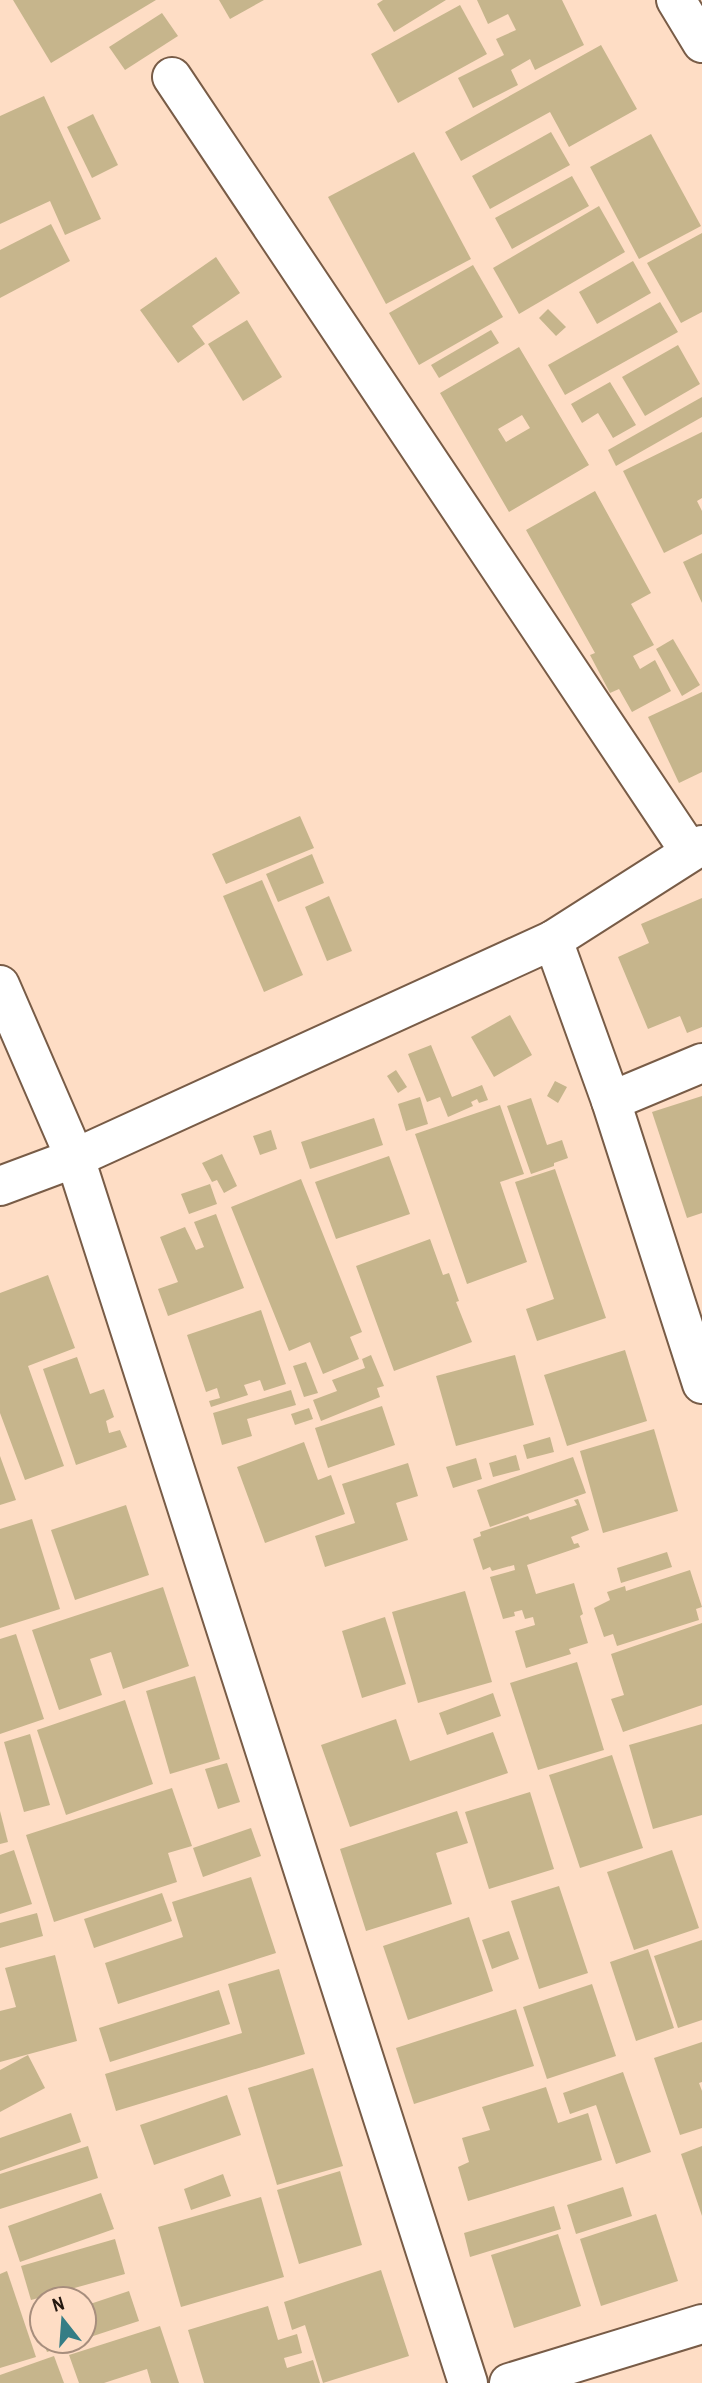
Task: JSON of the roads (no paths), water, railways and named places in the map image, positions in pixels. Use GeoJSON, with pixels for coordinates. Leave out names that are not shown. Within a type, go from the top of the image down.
{"type":"FeatureCollection","features":[{"type":"Feature","properties":{"kind":"street"},"geometry":{"type":"LineString","coordinates":[[676,0],[702,43]]}},
{"type":"Feature","properties":{"kind":"street"},"geometry":{"type":"LineString","coordinates":[[0,1186],[75,1158],[553,940],[696,848],[172,77]]}},
{"type":"Feature","properties":{"kind":"street"},"geometry":{"type":"LineString","coordinates":[[553,940],[611,1101],[702,1384]]}},
{"type":"Feature","properties":{"kind":"street"},"geometry":{"type":"LineString","coordinates":[[0,985],[75,1158],[468,2383]]}},
{"type":"Feature","properties":{"kind":"street"},"geometry":{"type":"LineString","coordinates":[[611,1101],[702,1063]]}},
{"type":"Feature","properties":{"kind":"street"},"geometry":{"type":"LineString","coordinates":[[509,2383],[702,2324]]}}]}
